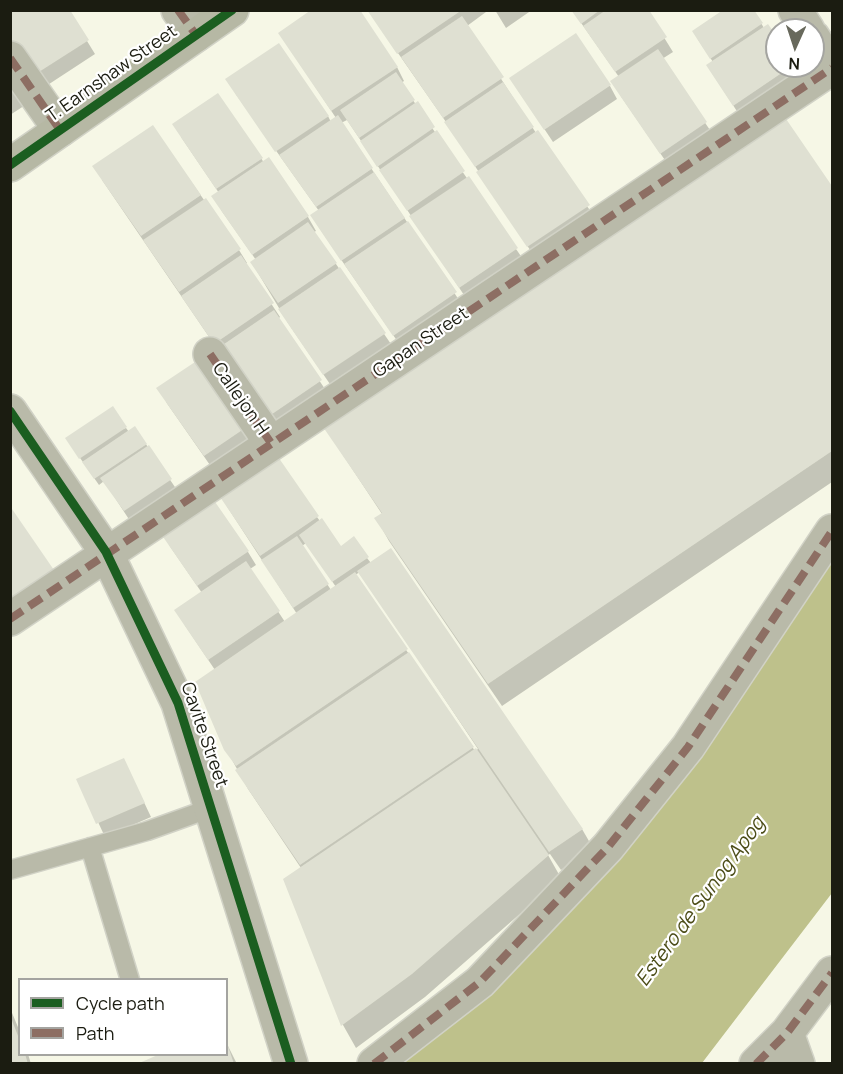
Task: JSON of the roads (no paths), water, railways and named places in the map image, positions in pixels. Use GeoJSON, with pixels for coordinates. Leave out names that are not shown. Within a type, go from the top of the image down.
{"type":"FeatureCollection","features":[{"type":"Feature","properties":{"kind":"street","name":"T. Earnshaw Street"},"geometry":{"type":"LineString","coordinates":[[10,165],[60,130],[187,23],[232,10]]}},
{"type":"Feature","properties":{"kind":"street"},"geometry":{"type":"LineString","coordinates":[[10,58],[60,130]]}},
{"type":"Feature","properties":{"kind":"street","name":"Gapan Street"},"geometry":{"type":"LineString","coordinates":[[10,618],[832,67]]}},
{"type":"Feature","properties":{"kind":"street","name":"Callejon H"},"geometry":{"type":"LineString","coordinates":[[210,354],[271,443]]}},
{"type":"Feature","properties":{"kind":"street","name":"Cavite Street"},"geometry":{"type":"LineString","coordinates":[[10,411],[106,552],[178,703],[291,1064]]}},
{"type":"Feature","properties":{"kind":"street"},"geometry":{"type":"LineString","coordinates":[[374,1064],[480,982],[608,847],[688,747],[832,531]]}},
{"type":"Feature","properties":{"kind":"street"},"geometry":{"type":"LineString","coordinates":[[756,1064],[787,1033],[832,973]]}},
{"type":"Feature","properties":{"kind":"street"},"geometry":{"type":"LineString","coordinates":[[787,1033],[798,1064]]}},
{"type":"Feature","properties":{"kind":"lane"},"geometry":{"type":"LineString","coordinates":[[10,870],[147,831],[212,808]]}},
{"type":"Feature","properties":{"kind":"lane"},"geometry":{"type":"LineString","coordinates":[[90,847],[129,978]]}},
{"type":"Feature","properties":{"kind":"water","name":"Estero de Sunog Apog"},"geometry":{"type":"Polygon","coordinates":[[[832,559],[832,893],[702,1063],[386,1064],[544,939],[612,865],[676,784],[832,559]]]}}]}
